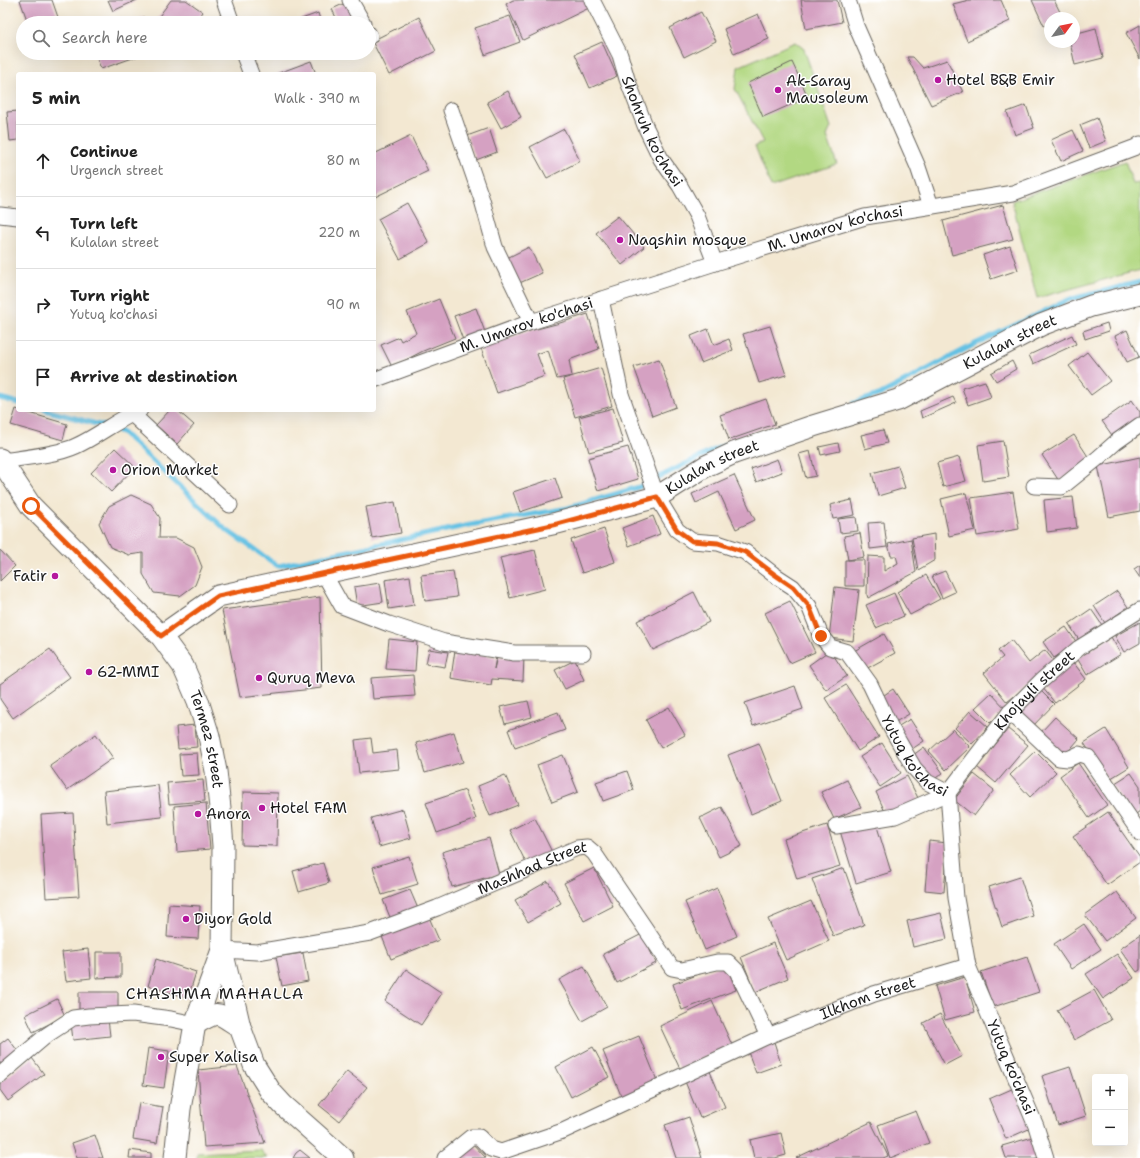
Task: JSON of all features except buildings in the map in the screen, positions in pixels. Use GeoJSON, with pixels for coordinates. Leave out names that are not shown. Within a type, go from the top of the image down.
{"type":"FeatureCollection","features":[{"type":"Feature","properties":{"kind":"main road","name":"Kulalan street"},"geometry":{"type":"LineString","coordinates":[[161,636],[218,596],[557,524],[656,493],[706,466],[734,453],[813,426],[898,400],[1041,325],[1091,306],[1140,294]]}},
{"type":"Feature","properties":{"kind":"main road","name":"Termez street"},"geometry":{"type":"LineString","coordinates":[[0,461],[31,506],[161,636],[182,666],[198,700],[209,736],[218,786],[222,839],[222,950],[195,1024],[180,1109],[175,1158]]}},
{"type":"Feature","properties":{"kind":"main road"},"geometry":{"type":"LineString","coordinates":[[222,950],[240,1027],[254,1065],[271,1092],[283,1105],[343,1158]]}},
{"type":"Feature","properties":{"kind":"main road"},"geometry":{"type":"LineString","coordinates":[[195,1024],[208,1016],[220,1014],[240,1027]]}},
{"type":"Feature","properties":{"kind":"street"},"geometry":{"type":"LineString","coordinates":[[224,0],[230,16]]}},
{"type":"Feature","properties":{"kind":"street"},"geometry":{"type":"LineString","coordinates":[[350,0],[359,16]]}},
{"type":"Feature","properties":{"kind":"street","name":"Shohruh ko'chasi"},"geometry":{"type":"LineString","coordinates":[[592,0],[620,55],[627,79],[646,128],[661,158],[680,186],[697,216],[715,263]]}},
{"type":"Feature","properties":{"kind":"street"},"geometry":{"type":"LineString","coordinates":[[848,0],[856,26],[918,167],[931,206]]}},
{"type":"Feature","properties":{"kind":"street"},"geometry":{"type":"LineString","coordinates":[[246,60],[250,72]]}},
{"type":"Feature","properties":{"kind":"street"},"geometry":{"type":"LineString","coordinates":[[451,110],[482,200],[495,247],[531,322]]}},
{"type":"Feature","properties":{"kind":"street","name":"M. Umarov ko'chasi"},"geometry":{"type":"LineString","coordinates":[[376,379],[531,322],[715,263],[865,218],[1013,193],[1136,147],[1140,144]]}},
{"type":"Feature","properties":{"kind":"street"},"geometry":{"type":"LineString","coordinates":[[0,215],[16,217]]}},
{"type":"Feature","properties":{"kind":"street","name":"Yutuq ko'chasi"},"geometry":{"type":"LineString","coordinates":[[601,299],[621,394],[656,493],[677,530],[692,541],[718,543],[745,552],[793,587],[809,606],[821,636],[830,646],[847,652],[870,684],[914,768],[927,782],[948,793],[956,898],[968,966],[1036,1126],[1046,1158]]}},
{"type":"Feature","properties":{"kind":"street"},"geometry":{"type":"LineString","coordinates":[[0,461],[63,451],[76,446],[114,423],[136,412],[230,505]]}},
{"type":"Feature","properties":{"kind":"street"},"geometry":{"type":"LineString","coordinates":[[1034,486],[1062,487],[1116,442],[1140,425]]}},
{"type":"Feature","properties":{"kind":"street"},"geometry":{"type":"LineString","coordinates":[[324,574],[342,606],[444,642],[514,653],[583,653]]}},
{"type":"Feature","properties":{"kind":"street","name":"Khojayli street"},"geometry":{"type":"LineString","coordinates":[[948,793],[1010,712],[1041,681],[1079,648],[1140,610]]}},
{"type":"Feature","properties":{"kind":"street"},"geometry":{"type":"LineString","coordinates":[[1010,712],[1059,758],[1068,759],[1080,754],[1088,756],[1140,833]]}},
{"type":"Feature","properties":{"kind":"street"},"geometry":{"type":"LineString","coordinates":[[836,826],[895,816],[948,793]]}},
{"type":"Feature","properties":{"kind":"street","name":"Mashhad Street"},"geometry":{"type":"LineString","coordinates":[[222,950],[257,952],[370,933],[437,908],[577,848],[587,847],[594,853],[672,968],[682,970],[717,962],[728,962],[737,971],[768,1036]]}},
{"type":"Feature","properties":{"kind":"street","name":"Ilkhom street"},"geometry":{"type":"LineString","coordinates":[[445,1158],[471,1137],[479,1137],[491,1149],[501,1152],[563,1131],[768,1036],[874,994],[968,966]]}},
{"type":"Feature","properties":{"kind":"street"},"geometry":{"type":"LineString","coordinates":[[0,1075],[47,1035],[73,1018],[133,1014],[195,1024]]}},
{"type":"Feature","properties":{"kind":"green space"},"geometry":{"type":"Polygon","coordinates":[[[795,42],[804,49],[831,127],[827,136],[837,164],[771,187],[755,146],[763,142],[735,89],[738,67],[795,42]]]}},
{"type":"Feature","properties":{"kind":"green space"},"geometry":{"type":"Polygon","coordinates":[[[1125,161],[1133,184],[1140,183],[1140,270],[1037,298],[1012,201],[1125,161]]]}},
{"type":"Feature","properties":{"kind":"green space"},"geometry":{"type":"Polygon","coordinates":[[[261,1150],[267,1158],[197,1158],[197,1153],[261,1150]]]}},
{"type":"Feature","properties":{"kind":"waterway"},"geometry":{"type":"LineString","coordinates":[[854,403],[881,394],[977,343],[1068,300],[1140,282]]}},
{"type":"Feature","properties":{"kind":"waterway"},"geometry":{"type":"LineString","coordinates":[[0,398],[16,402]]}},
{"type":"Feature","properties":{"kind":"waterway"},"geometry":{"type":"LineString","coordinates":[[52,412],[104,426]]}},
{"type":"Feature","properties":{"kind":"waterway"},"geometry":{"type":"LineString","coordinates":[[112,429],[122,432],[225,529],[278,566],[470,525],[568,508],[639,487],[718,448],[734,442]]}},
{"type":"Feature","properties":{"kind":"place","name":"Hotel B&B Emir"},"geometry":{"type":"Point","coordinates":[938,80]}},
{"type":"Feature","properties":{"kind":"place","name":"Ak-Saray Mausoleum"},"geometry":{"type":"Point","coordinates":[778,90]}},
{"type":"Feature","properties":{"kind":"place","name":"Naqshin mosque"},"geometry":{"type":"Point","coordinates":[620,240]}},
{"type":"Feature","properties":{"kind":"place","name":"Orion Market"},"geometry":{"type":"Point","coordinates":[113,470]}},
{"type":"Feature","properties":{"kind":"place","name":"Fatir"},"geometry":{"type":"Point","coordinates":[55,576]}},
{"type":"Feature","properties":{"kind":"place","name":"62-MMI"},"geometry":{"type":"Point","coordinates":[89,672]}},
{"type":"Feature","properties":{"kind":"place","name":"Quruq Meva"},"geometry":{"type":"Point","coordinates":[259,678]}},
{"type":"Feature","properties":{"kind":"place","name":"Hotel FAM"},"geometry":{"type":"Point","coordinates":[262,808]}},
{"type":"Feature","properties":{"kind":"place","name":"Anora"},"geometry":{"type":"Point","coordinates":[198,814]}},
{"type":"Feature","properties":{"kind":"place","name":"Diyor Gold"},"geometry":{"type":"Point","coordinates":[186,919]}},
{"type":"Feature","properties":{"kind":"place","name":"Super Xalisa"},"geometry":{"type":"Point","coordinates":[161,1057]}},
{"type":"Feature","properties":{"kind":"district","name":"CHASHMA MAHALLA"},"geometry":{"type":"Point","coordinates":[215,993]}},
{"type":"Feature","properties":{"kind":"route"},"geometry":{"type":"LineString","coordinates":[[31,506],[161,636],[218,596],[557,524],[657,497],[677,530],[692,541],[718,543],[745,552],[793,587],[809,606],[821,636]]}}]}
